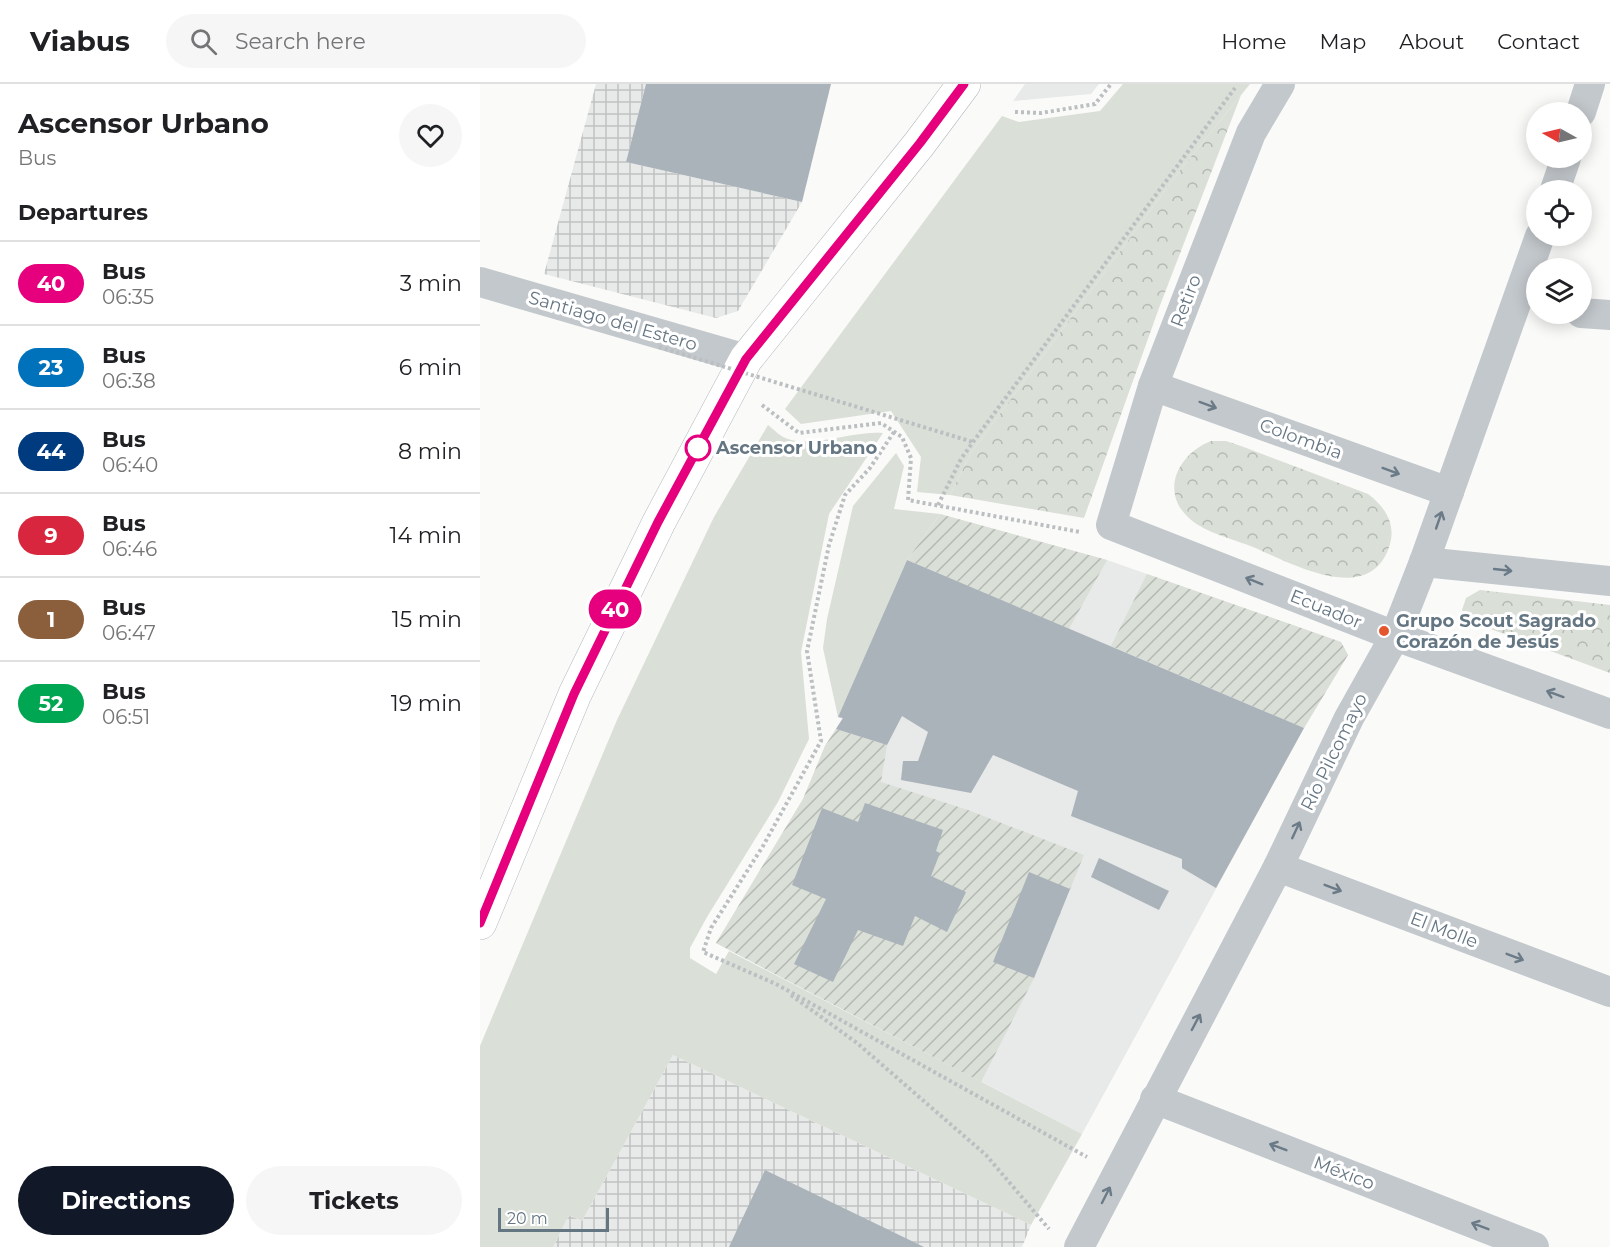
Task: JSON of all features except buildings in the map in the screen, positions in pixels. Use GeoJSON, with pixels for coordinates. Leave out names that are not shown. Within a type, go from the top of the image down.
{"type":"FeatureCollection","features":[{"type":"Feature","properties":{"kind":"main road"},"geometry":{"type":"LineString","coordinates":[[480,923],[574,694],[658,522],[746,359],[920,143],[964,84]]}},
{"type":"Feature","properties":{"kind":"street","name":"Retiro"},"geometry":{"type":"LineString","coordinates":[[1111,525],[1153,386],[1251,133],[1280,84]]}},
{"type":"Feature","properties":{"kind":"street"},"geometry":{"type":"LineString","coordinates":[[1584,102],[1590,84]]}},
{"type":"Feature","properties":{"kind":"street","name":"Santiago del Estero"},"geometry":{"type":"LineString","coordinates":[[480,282],[746,359]]}},
{"type":"Feature","properties":{"kind":"street","name":"Río Pilcomayo"},"geometry":{"type":"LineString","coordinates":[[1079,1247],[1278,867],[1349,718],[1395,636],[1449,492],[1526,308]]}},
{"type":"Feature","properties":{"kind":"street"},"geometry":{"type":"LineString","coordinates":[[1592,314],[1610,315]]}},
{"type":"Feature","properties":{"kind":"street","name":"Colombia"},"geometry":{"type":"LineString","coordinates":[[1153,386],[1449,492]]}},
{"type":"Feature","properties":{"kind":"street","name":"Ecuador"},"geometry":{"type":"LineString","coordinates":[[1111,525],[1395,636],[1610,714]]}},
{"type":"Feature","properties":{"kind":"street"},"geometry":{"type":"LineString","coordinates":[[1424,562],[1610,581]]}},
{"type":"Feature","properties":{"kind":"street","name":"El Molle"},"geometry":{"type":"LineString","coordinates":[[1278,867],[1610,992]]}},
{"type":"Feature","properties":{"kind":"street","name":"México"},"geometry":{"type":"LineString","coordinates":[[1155,1100],[1534,1247]]}},
{"type":"Feature","properties":{"kind":"path"},"geometry":{"type":"LineString","coordinates":[[1015,112],[1041,113],[1095,104],[1111,84]]}},
{"type":"Feature","properties":{"kind":"path"},"geometry":{"type":"LineString","coordinates":[[939,506],[961,459],[973,442],[1238,84]]}},
{"type":"Feature","properties":{"kind":"path"},"geometry":{"type":"LineString","coordinates":[[659,347],[973,442]]}},
{"type":"Feature","properties":{"kind":"path"},"geometry":{"type":"LineString","coordinates":[[769,409],[799,433],[881,423],[902,437],[911,458],[908,500],[1077,533],[1111,525]]}},
{"type":"Feature","properties":{"kind":"path"},"geometry":{"type":"LineString","coordinates":[[894,432],[870,468],[845,495],[829,545],[807,651],[821,741],[764,846],[711,928],[703,952],[776,984],[1117,1173]]}},
{"type":"Feature","properties":{"kind":"path"},"geometry":{"type":"LineString","coordinates":[[776,984],[857,1044],[986,1155],[1051,1230]]}},
{"type":"Feature","properties":{"kind":"shaded area"},"geometry":{"type":"Polygon","coordinates":[[[596,84],[646,84],[626,162],[802,202],[738,311],[716,318],[544,274],[596,84]]]}},
{"type":"Feature","properties":{"kind":"shaded area"},"geometry":{"type":"Polygon","coordinates":[[[1025,84],[1099,84],[1091,94],[1013,101],[1025,84]]]}},
{"type":"Feature","properties":{"kind":"shaded area"},"geometry":{"type":"Polygon","coordinates":[[[940,514],[1107,560],[1341,642],[1348,655],[1304,728],[1082,1134],[716,943],[803,799],[825,746],[842,719],[838,717],[940,514]]]}},
{"type":"Feature","properties":{"kind":"shaded area"},"geometry":{"type":"Polygon","coordinates":[[[673,1055],[1031,1225],[1022,1247],[553,1247],[569,1215],[582,1221],[673,1055]]]}},
{"type":"Feature","properties":{"kind":"green space"},"geometry":{"type":"Polygon","coordinates":[[[1123,84],[1250,84],[1181,169],[971,453],[950,495],[917,492],[921,457],[891,411],[801,424],[785,409],[1002,116],[1019,122],[1100,111],[1123,84]]]}},
{"type":"Feature","properties":{"kind":"green space"},"geometry":{"type":"Polygon","coordinates":[[[1241,95],[1159,308],[1084,518],[950,495],[971,453],[1181,169],[1241,95]]]}},
{"type":"Feature","properties":{"kind":"green space"},"geometry":{"type":"Polygon","coordinates":[[[768,425],[783,437],[798,441],[883,433],[829,514],[801,652],[809,739],[778,802],[690,948],[690,958],[716,974],[729,951],[1082,1134],[1031,1225],[673,1055],[582,1221],[569,1215],[553,1247],[480,1247],[480,1046],[617,720],[714,517],[768,425]]]}},
{"type":"Feature","properties":{"kind":"green space"},"geometry":{"type":"Polygon","coordinates":[[[1211,441],[1226,441],[1241,446],[1368,494],[1384,510],[1390,522],[1390,544],[1380,563],[1366,574],[1348,578],[1329,576],[1308,570],[1196,524],[1181,508],[1174,486],[1176,475],[1189,455],[1211,441]]]}},
{"type":"Feature","properties":{"kind":"green space"},"geometry":{"type":"Polygon","coordinates":[[[896,453],[904,466],[894,509],[940,514],[907,560],[838,717],[823,648],[827,619],[853,506],[896,453]]]}},
{"type":"Feature","properties":{"kind":"green space"},"geometry":{"type":"Polygon","coordinates":[[[940,514],[1107,560],[1069,629],[907,560],[940,514]]]}},
{"type":"Feature","properties":{"kind":"green space"},"geometry":{"type":"Polygon","coordinates":[[[1147,574],[1341,642],[1348,655],[1304,728],[1111,646],[1147,574]]]}},
{"type":"Feature","properties":{"kind":"green space"},"geometry":{"type":"Polygon","coordinates":[[[1480,590],[1610,605],[1610,673],[1469,621],[1462,610],[1466,598],[1480,590]]]}},
{"type":"Feature","properties":{"kind":"green space"},"geometry":{"type":"Polygon","coordinates":[[[836,729],[887,745],[881,782],[968,810],[1084,855],[1034,978],[981,1082],[716,943],[803,799],[825,746],[836,729]]]}},
{"type":"Feature","properties":{"kind":"bus line","name":"40"},"geometry":{"type":"LineString","coordinates":[[480,923],[574,694],[658,522],[729,388],[746,359],[832,249],[920,143],[964,84]]}},
{"type":"Feature","properties":{"kind":"place","name":"Ascensor Urbano"},"geometry":{"type":"Point","coordinates":[698,448]}},
{"type":"Feature","properties":{"kind":"place","name":"Grupo Scout Sagrado Corazón de Jesús"},"geometry":{"type":"Point","coordinates":[1384,631]}}]}
